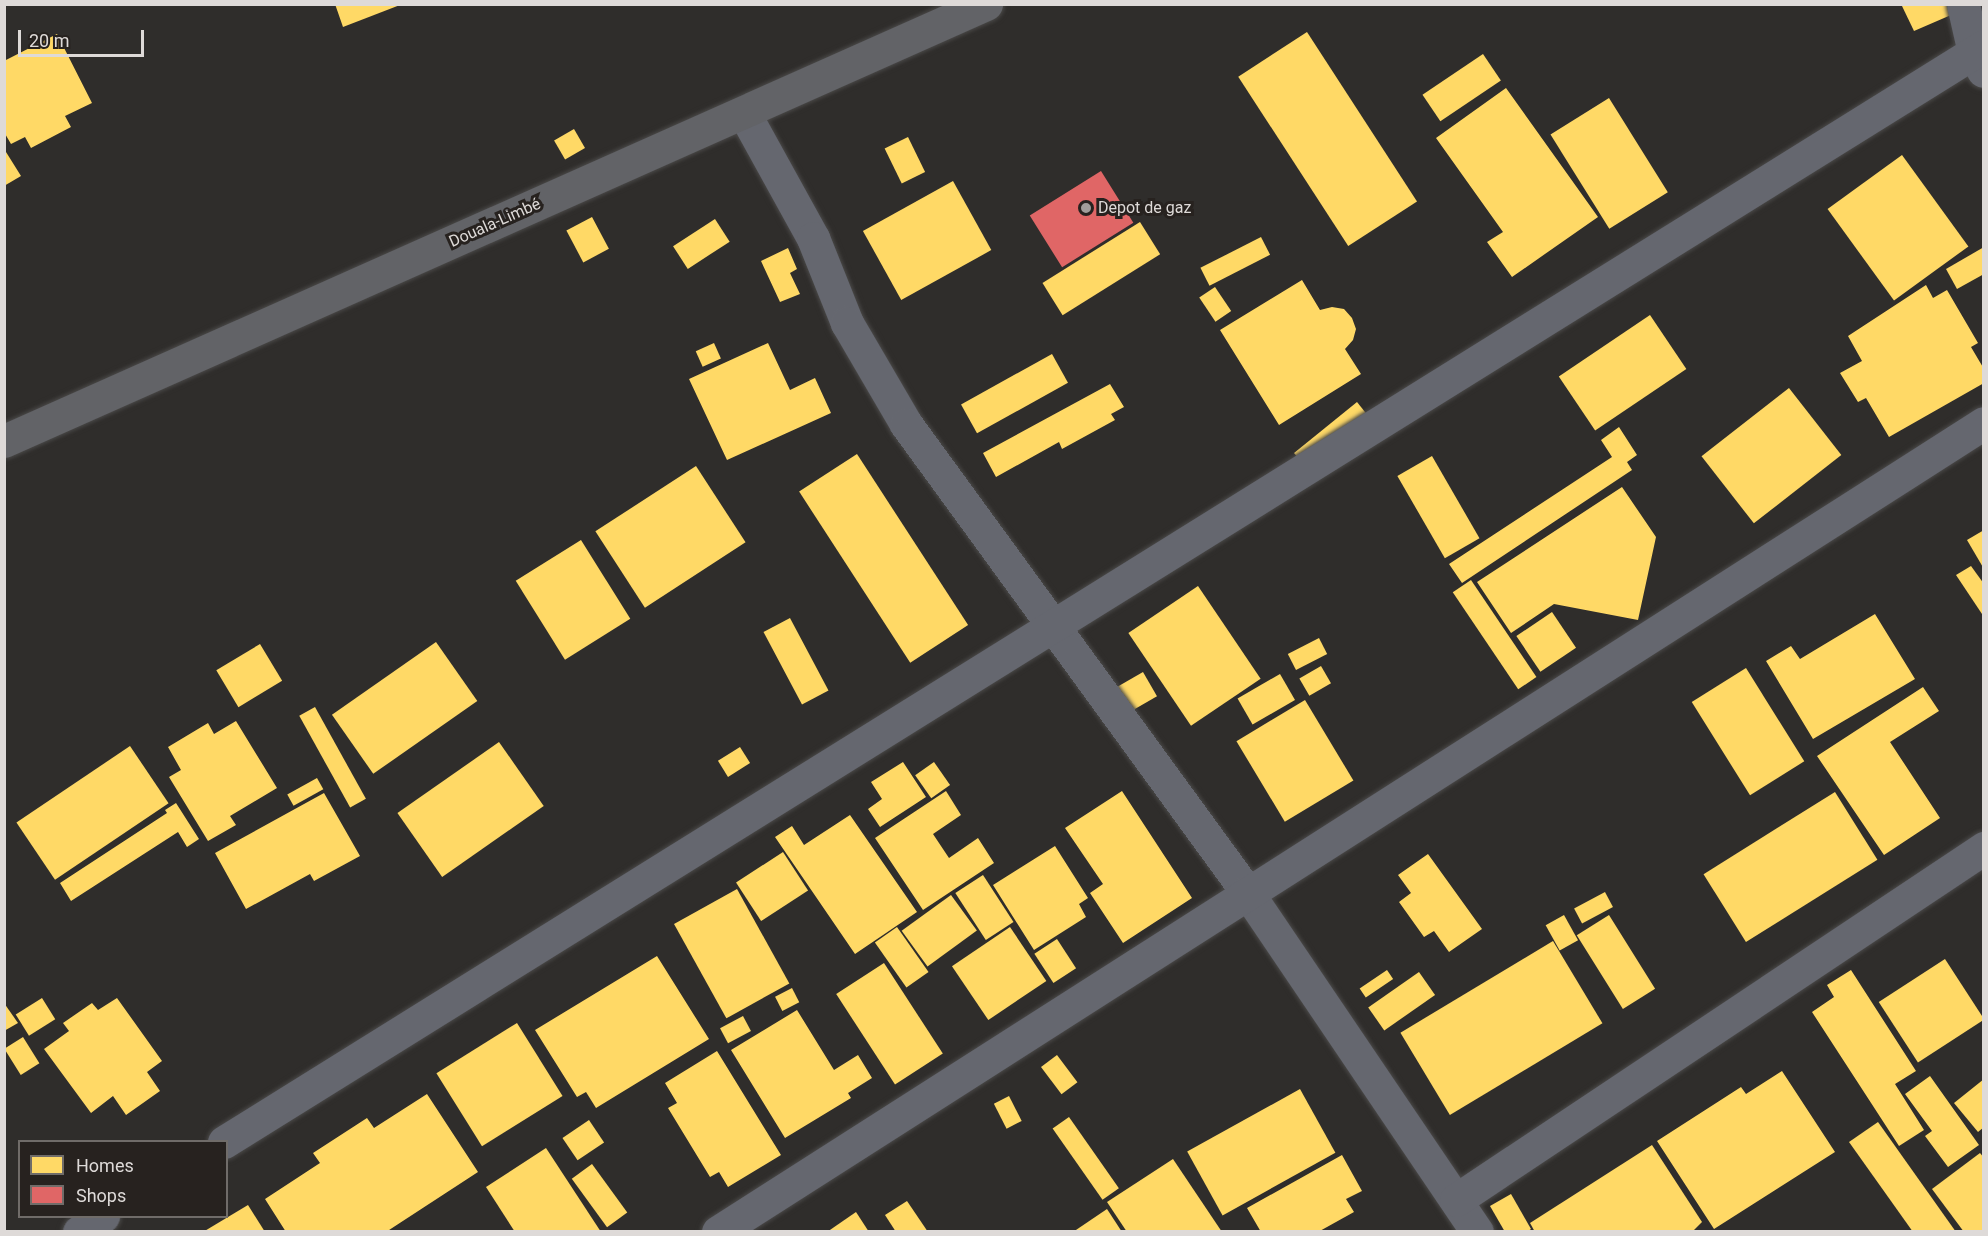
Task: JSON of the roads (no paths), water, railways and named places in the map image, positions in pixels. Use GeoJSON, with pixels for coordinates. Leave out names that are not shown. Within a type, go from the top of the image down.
{"type":"FeatureCollection","features":[{"type":"Feature","properties":{"kind":"highway","name":"Douala-Limbé"},"geometry":{"type":"LineString","coordinates":[[4,441],[986,4]]}},
{"type":"Feature","properties":{"kind":"street"},"geometry":{"type":"LineString","coordinates":[[227,1140],[1980,57],[1963,4]]}},
{"type":"Feature","properties":{"kind":"street"},"geometry":{"type":"LineString","coordinates":[[744,113],[813,238],[847,323],[906,424],[1056,627],[1246,892],[1477,1232]]}},
{"type":"Feature","properties":{"kind":"street"},"geometry":{"type":"LineString","coordinates":[[718,1232],[1246,892],[1983,423]]}},
{"type":"Feature","properties":{"kind":"street"},"geometry":{"type":"LineString","coordinates":[[1456,1200],[1983,848]]}},
{"type":"Feature","properties":{"kind":"street"},"geometry":{"type":"LineString","coordinates":[[79,1232],[100,1218]]}},
{"type":"Feature","properties":{"kind":"place","name":"Depot de gaz"},"geometry":{"type":"Point","coordinates":[1086,208]}}]}
